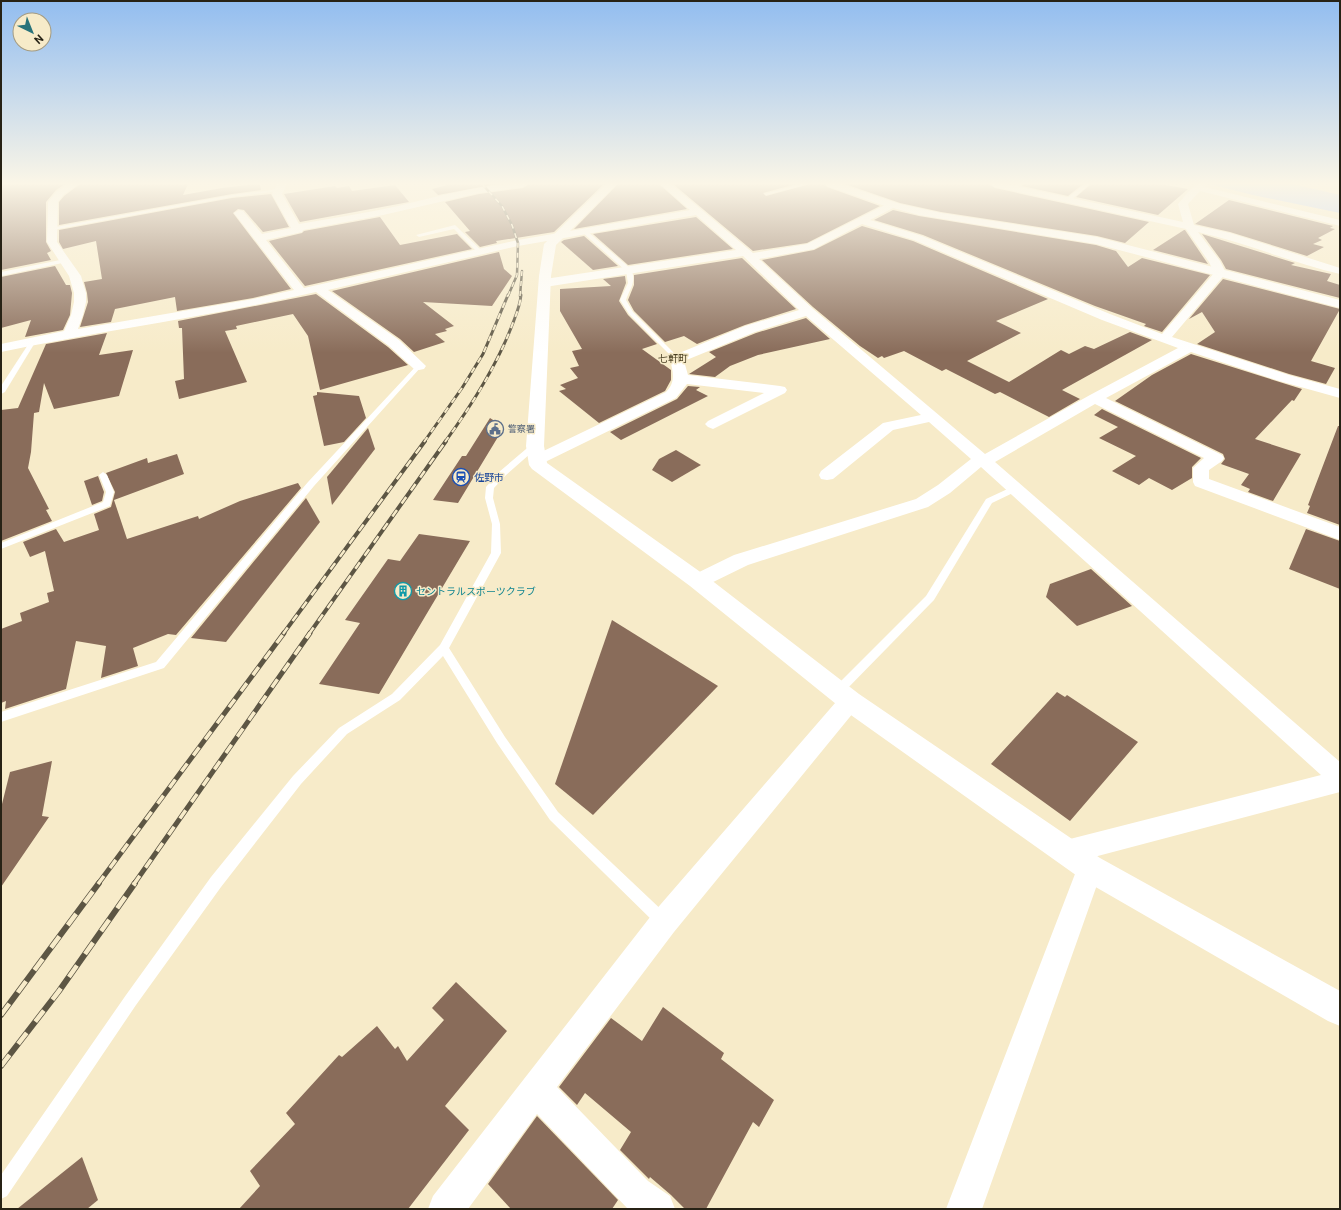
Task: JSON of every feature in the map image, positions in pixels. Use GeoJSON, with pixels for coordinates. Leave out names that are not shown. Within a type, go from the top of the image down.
{"type":"FeatureCollection","features":[{"type":"Feature","properties":{"kind":"street"},"geometry":{"type":"LineString","coordinates":[[52,240],[75,276],[80,302],[78,315],[70,334]]}},
{"type":"Feature","properties":{"kind":"street"},"geometry":{"type":"LineString","coordinates":[[260,240],[301,292]]}},
{"type":"Feature","properties":{"kind":"street"},"geometry":{"type":"LineString","coordinates":[[1,348],[70,334],[238,305],[534,240]]}},
{"type":"Feature","properties":{"kind":"street"},"geometry":{"type":"LineString","coordinates":[[554,240],[550,244],[545,283],[536,453],[538,465],[698,581],[844,696],[1078,860],[1340,1009]]}},
{"type":"Feature","properties":{"kind":"street"},"geometry":{"type":"LineString","coordinates":[[730,240],[808,310],[982,460],[1340,777]]}},
{"type":"Feature","properties":{"kind":"street"},"geometry":{"type":"LineString","coordinates":[[545,283],[629,270],[810,247],[823,240]]}},
{"type":"Feature","properties":{"kind":"street"},"geometry":{"type":"LineString","coordinates":[[924,240],[1113,320],[1188,348],[1340,394]]}},
{"type":"Feature","properties":{"kind":"street"},"geometry":{"type":"LineString","coordinates":[[1095,240],[1340,304]]}},
{"type":"Feature","properties":{"kind":"street"},"geometry":{"type":"LineString","coordinates":[[1199,240],[1216,262],[1220,273]]}},
{"type":"Feature","properties":{"kind":"street"},"geometry":{"type":"LineString","coordinates":[[1243,240],[1340,271]]}},
{"type":"Feature","properties":{"kind":"street"},"geometry":{"type":"LineString","coordinates":[[1164,339],[1220,273]]}},
{"type":"Feature","properties":{"kind":"street"},"geometry":{"type":"LineString","coordinates":[[318,288],[394,343],[419,366]]}},
{"type":"Feature","properties":{"kind":"street"},"geometry":{"type":"LineString","coordinates":[[536,453],[599,431],[671,395],[678,389],[682,379],[677,359],[750,329],[808,310]]}},
{"type":"Feature","properties":{"kind":"street"},"geometry":{"type":"LineString","coordinates":[[698,581],[741,560],[922,503],[944,489],[982,460],[1188,348]]}},
{"type":"Feature","properties":{"kind":"street"},"geometry":{"type":"LineString","coordinates":[[682,379],[780,390],[713,424]]}},
{"type":"Feature","properties":{"kind":"street"},"geometry":{"type":"LineString","coordinates":[[1095,398],[1216,458],[1201,468],[1201,482],[1340,534]]}},
{"type":"Feature","properties":{"kind":"street"},"geometry":{"type":"LineString","coordinates":[[827,475],[888,426],[932,417]]}},
{"type":"Feature","properties":{"kind":"street"},"geometry":{"type":"LineString","coordinates":[[446,1209],[664,922],[844,696]]}},
{"type":"Feature","properties":{"kind":"street"},"geometry":{"type":"LineString","coordinates":[[1078,860],[1340,781]]}},
{"type":"Feature","properties":{"kind":"street"},"geometry":{"type":"LineString","coordinates":[[964,1209],[1078,860]]}},
{"type":"Feature","properties":{"kind":"street"},"geometry":{"type":"LineString","coordinates":[[536,1089],[636,1193],[656,1209]]}},
{"type":"Feature","properties":{"kind":"lane"},"geometry":{"type":"LineString","coordinates":[[468,240],[480,252]]}},
{"type":"Feature","properties":{"kind":"lane"},"geometry":{"type":"LineString","coordinates":[[595,240],[629,270],[632,282],[624,295],[623,300],[631,313],[677,359]]}},
{"type":"Feature","properties":{"kind":"lane"},"geometry":{"type":"LineString","coordinates":[[1,274],[65,261]]}},
{"type":"Feature","properties":{"kind":"lane"},"geometry":{"type":"LineString","coordinates":[[1,392],[33,341]]}},
{"type":"Feature","properties":{"kind":"lane"},"geometry":{"type":"LineString","coordinates":[[1,717],[160,665],[311,484],[419,366]]}},
{"type":"Feature","properties":{"kind":"lane"},"geometry":{"type":"LineString","coordinates":[[1,1190],[131,1000],[216,882],[297,780],[344,731],[396,697],[444,648],[496,553],[496,524],[489,498],[490,487],[502,474],[536,453]]}},
{"type":"Feature","properties":{"kind":"lane"},"geometry":{"type":"LineString","coordinates":[[1,546],[107,504],[110,492],[103,475]]}},
{"type":"Feature","properties":{"kind":"lane"},"geometry":{"type":"LineString","coordinates":[[844,696],[930,598],[989,501],[1014,489]]}},
{"type":"Feature","properties":{"kind":"lane"},"geometry":{"type":"LineString","coordinates":[[444,648],[501,740],[554,816],[664,922]]}},
{"type":"Feature","properties":{"kind":"building"},"geometry":{"type":"Polygon","coordinates":[[[1,240],[46,240],[51,251],[47,253],[51,260],[1,270],[1,240]]]}},
{"type":"Feature","properties":{"kind":"building"},"geometry":{"type":"Polygon","coordinates":[[[59,240],[254,240],[291,289],[253,298],[177,311],[175,297],[115,309],[111,322],[80,327],[88,302],[84,282],[102,279],[96,241],[63,249],[59,240]]]}},
{"type":"Feature","properties":{"kind":"building"},"geometry":{"type":"Polygon","coordinates":[[[397,240],[400,245],[423,240],[463,240],[472,249],[305,286],[269,241],[397,240]]]}},
{"type":"Feature","properties":{"kind":"building"},"geometry":{"type":"Polygon","coordinates":[[[473,240],[499,240],[496,241],[497,243],[480,247],[473,240]]]}},
{"type":"Feature","properties":{"kind":"building"},"geometry":{"type":"Polygon","coordinates":[[[563,240],[589,240],[618,266],[593,270],[561,242],[563,240]]]}},
{"type":"Feature","properties":{"kind":"building"},"geometry":{"type":"Polygon","coordinates":[[[600,240],[723,240],[733,249],[628,265],[600,240]]]}},
{"type":"Feature","properties":{"kind":"building"},"geometry":{"type":"Polygon","coordinates":[[[740,240],[812,240],[807,243],[753,251],[740,240]]]}},
{"type":"Feature","properties":{"kind":"building"},"geometry":{"type":"Polygon","coordinates":[[[833,240],[911,240],[1048,299],[996,321],[1021,333],[967,361],[1009,382],[1061,350],[1069,354],[1085,346],[1094,349],[1130,332],[1152,340],[1062,390],[1080,399],[1049,417],[1000,392],[995,394],[946,369],[942,371],[904,351],[884,358],[882,356],[878,358],[860,346],[813,307],[762,260],[814,250],[833,240]]]}},
{"type":"Feature","properties":{"kind":"building"},"geometry":{"type":"Polygon","coordinates":[[[936,240],[1068,240],[1096,245],[1116,251],[1128,267],[1142,258],[1210,275],[1162,332],[1144,326],[1146,324],[1095,306],[936,240]]]}},
{"type":"Feature","properties":{"kind":"building"},"geometry":{"type":"Polygon","coordinates":[[[1115,240],[1128,240],[1125,243],[1115,240]]]}},
{"type":"Feature","properties":{"kind":"building"},"geometry":{"type":"Polygon","coordinates":[[[1168,240],[1192,240],[1208,264],[1153,250],[1168,240]]]}},
{"type":"Feature","properties":{"kind":"building"},"geometry":{"type":"Polygon","coordinates":[[[1207,240],[1223,240],[1295,263],[1291,265],[1331,274],[1327,281],[1340,285],[1340,298],[1226,269],[1207,240]]]}},
{"type":"Feature","properties":{"kind":"building"},"geometry":{"type":"Polygon","coordinates":[[[1257,240],[1321,240],[1313,244],[1324,247],[1307,256],[1257,240]]]}},
{"type":"Feature","properties":{"kind":"building"},"geometry":{"type":"Polygon","coordinates":[[[499,252],[504,269],[512,276],[492,306],[423,302],[454,326],[445,329],[447,331],[435,334],[445,342],[414,352],[400,339],[332,291],[499,252]]]}},
{"type":"Feature","properties":{"kind":"building"},"geometry":{"type":"Polygon","coordinates":[[[742,258],[796,309],[745,325],[697,344],[684,336],[665,342],[634,311],[628,300],[634,285],[634,275],[742,258]]]}},
{"type":"Feature","properties":{"kind":"building"},"geometry":{"type":"Polygon","coordinates":[[[55,266],[66,285],[70,285],[72,293],[70,315],[63,330],[25,337],[31,320],[1,328],[1,277],[55,266]]]}},
{"type":"Feature","properties":{"kind":"building"},"geometry":{"type":"Polygon","coordinates":[[[625,276],[626,283],[619,301],[628,315],[657,344],[642,349],[671,370],[671,380],[665,391],[599,423],[559,391],[566,389],[560,385],[578,378],[570,368],[579,366],[572,351],[582,349],[560,311],[560,289],[611,286],[603,279],[625,276]]]}},
{"type":"Feature","properties":{"kind":"building"},"geometry":{"type":"Polygon","coordinates":[[[1223,279],[1340,309],[1311,361],[1335,368],[1326,384],[1289,374],[1197,344],[1215,332],[1202,312],[1189,319],[1223,279]]]}},
{"type":"Feature","properties":{"kind":"building"},"geometry":{"type":"Polygon","coordinates":[[[316,294],[388,347],[408,365],[320,390],[308,336],[293,314],[236,326],[237,329],[225,331],[247,382],[179,399],[175,381],[184,379],[182,328],[179,328],[178,321],[316,294]]]}},
{"type":"Feature","properties":{"kind":"building"},"geometry":{"type":"Polygon","coordinates":[[[806,318],[830,339],[758,355],[730,366],[715,377],[689,374],[716,357],[709,352],[756,333],[806,318]]]}},
{"type":"Feature","properties":{"kind":"building"},"geometry":{"type":"Polygon","coordinates":[[[107,333],[99,355],[133,350],[119,396],[54,409],[44,383],[39,412],[34,413],[31,452],[28,468],[49,509],[46,510],[52,521],[1,541],[1,410],[18,408],[46,344],[107,333]]]}},
{"type":"Feature","properties":{"kind":"building"},"geometry":{"type":"Polygon","coordinates":[[[1191,354],[1302,389],[1294,401],[1292,400],[1255,439],[1301,454],[1273,501],[1248,492],[1250,489],[1241,485],[1249,474],[1221,464],[1225,459],[1223,454],[1115,401],[1152,375],[1191,354]]]}},
{"type":"Feature","properties":{"kind":"building"},"geometry":{"type":"Polygon","coordinates":[[[688,386],[700,387],[696,390],[708,396],[621,440],[610,432],[677,399],[688,386]]]}},
{"type":"Feature","properties":{"kind":"building"},"geometry":{"type":"Polygon","coordinates":[[[317,392],[359,396],[366,418],[344,442],[324,446],[313,396],[317,395],[317,392]]]}},
{"type":"Feature","properties":{"kind":"building"},"geometry":{"type":"Polygon","coordinates":[[[1102,409],[1201,458],[1192,467],[1192,478],[1172,490],[1149,478],[1139,485],[1112,471],[1136,456],[1099,438],[1118,427],[1094,415],[1102,409]]]}},
{"type":"Feature","properties":{"kind":"building"},"geometry":{"type":"Polygon","coordinates":[[[490,418],[504,427],[458,503],[433,500],[462,456],[466,456],[490,418]]]}},
{"type":"Feature","properties":{"kind":"building"},"geometry":{"type":"Polygon","coordinates":[[[1338,426],[1340,426],[1340,525],[1307,513],[1310,506],[1308,505],[1338,426]]]}},
{"type":"Feature","properties":{"kind":"building"},"geometry":{"type":"Polygon","coordinates":[[[368,428],[375,449],[332,505],[327,477],[368,428]]]}},
{"type":"Feature","properties":{"kind":"building"},"geometry":{"type":"Polygon","coordinates":[[[676,450],[701,465],[672,482],[652,470],[659,459],[676,450]]]}},
{"type":"Feature","properties":{"kind":"building"},"geometry":{"type":"Polygon","coordinates":[[[177,454],[184,474],[114,500],[127,539],[198,516],[199,519],[240,501],[298,483],[301,488],[176,635],[168,634],[133,648],[138,666],[101,678],[106,646],[76,641],[66,689],[5,709],[6,701],[1,703],[1,629],[22,621],[20,613],[49,602],[47,593],[54,591],[45,551],[30,557],[23,542],[56,529],[64,542],[99,530],[94,514],[111,507],[115,492],[106,473],[147,458],[148,463],[177,454]]]}},
{"type":"Feature","properties":{"kind":"building"},"geometry":{"type":"Polygon","coordinates":[[[98,476],[104,492],[102,501],[92,505],[84,481],[98,476]]]}},
{"type":"Feature","properties":{"kind":"building"},"geometry":{"type":"Polygon","coordinates":[[[306,498],[320,522],[226,642],[191,638],[306,498]]]}},
{"type":"Feature","properties":{"kind":"building"},"geometry":{"type":"Polygon","coordinates":[[[1306,529],[1340,541],[1340,589],[1289,569],[1306,529]]]}},
{"type":"Feature","properties":{"kind":"building","name":"セントラルスポーツクラブ"},"geometry":{"type":"Polygon","coordinates":[[[419,534],[470,541],[379,694],[319,684],[360,623],[345,620],[388,559],[400,561],[419,534]]]}},
{"type":"Feature","properties":{"kind":"building"},"geometry":{"type":"Polygon","coordinates":[[[1091,569],[1132,606],[1077,626],[1046,597],[1050,584],[1091,569]]]}},
{"type":"Feature","properties":{"kind":"building"},"geometry":{"type":"Polygon","coordinates":[[[612,620],[718,686],[593,815],[555,784],[612,620]]]}},
{"type":"Feature","properties":{"kind":"building"},"geometry":{"type":"Polygon","coordinates":[[[1057,692],[1065,697],[1067,695],[1138,742],[1070,821],[991,764],[1057,692]]]}},
{"type":"Feature","properties":{"kind":"building"},"geometry":{"type":"Polygon","coordinates":[[[52,761],[42,816],[49,817],[1,887],[1,808],[10,772],[52,761]]]}},
{"type":"Feature","properties":{"kind":"building"},"geometry":{"type":"Polygon","coordinates":[[[456,982],[507,1031],[445,1106],[469,1130],[408,1209],[239,1209],[260,1186],[250,1171],[295,1124],[286,1113],[339,1055],[342,1057],[377,1026],[395,1049],[398,1046],[407,1061],[444,1020],[432,1008],[456,982]]]}},
{"type":"Feature","properties":{"kind":"building"},"geometry":{"type":"Polygon","coordinates":[[[663,1007],[724,1053],[721,1059],[774,1100],[759,1127],[753,1122],[706,1209],[685,1209],[650,1177],[649,1179],[620,1150],[631,1132],[585,1093],[577,1105],[559,1087],[611,1018],[642,1041],[663,1007]]]}},
{"type":"Feature","properties":{"kind":"building"},"geometry":{"type":"Polygon","coordinates":[[[537,1116],[618,1200],[612,1209],[511,1209],[488,1184],[537,1116]]]}},
{"type":"Feature","properties":{"kind":"building"},"geometry":{"type":"Polygon","coordinates":[[[82,1157],[98,1200],[87,1209],[17,1209],[82,1157]]]}},
{"type":"Feature","properties":{"kind":"railway"},"geometry":{"type":"LineString","coordinates":[[508,296],[517,275],[517,240]]}},
{"type":"Feature","properties":{"kind":"railway"},"geometry":{"type":"LineString","coordinates":[[520,296],[522,271]]}},
{"type":"Feature","properties":{"kind":"railway"},"geometry":{"type":"LineString","coordinates":[[424,442],[462,388],[483,354],[508,295]]}},
{"type":"Feature","properties":{"kind":"railway"},"geometry":{"type":"LineString","coordinates":[[445,442],[473,401],[498,358],[516,316],[521,295]]}},
{"type":"Feature","properties":{"kind":"railway"},"geometry":{"type":"LineString","coordinates":[[283,634],[425,441]]}},
{"type":"Feature","properties":{"kind":"railway"},"geometry":{"type":"LineString","coordinates":[[309,634],[446,441]]}},
{"type":"Feature","properties":{"kind":"railway"},"geometry":{"type":"LineString","coordinates":[[98,884],[284,633]]}},
{"type":"Feature","properties":{"kind":"railway"},"geometry":{"type":"LineString","coordinates":[[134,884],[310,633]]}},
{"type":"Feature","properties":{"kind":"railway"},"geometry":{"type":"LineString","coordinates":[[1,1015],[99,883]]}},
{"type":"Feature","properties":{"kind":"railway"},"geometry":{"type":"LineString","coordinates":[[1,1066],[59,991],[135,883]]}},
{"type":"Feature","properties":{"kind":"place","name":"警察署"},"geometry":{"type":"Point","coordinates":[495,429]}},
{"type":"Feature","properties":{"kind":"place","name":"佐野市"},"geometry":{"type":"Point","coordinates":[461,477]}},
{"type":"Feature","properties":{"kind":"place","name":"セントラルスポーツクラブ"},"geometry":{"type":"Point","coordinates":[403,591]}},
{"type":"Feature","properties":{"kind":"district","name":"七軒町"},"geometry":{"type":"Point","coordinates":[673,358]}}]}
